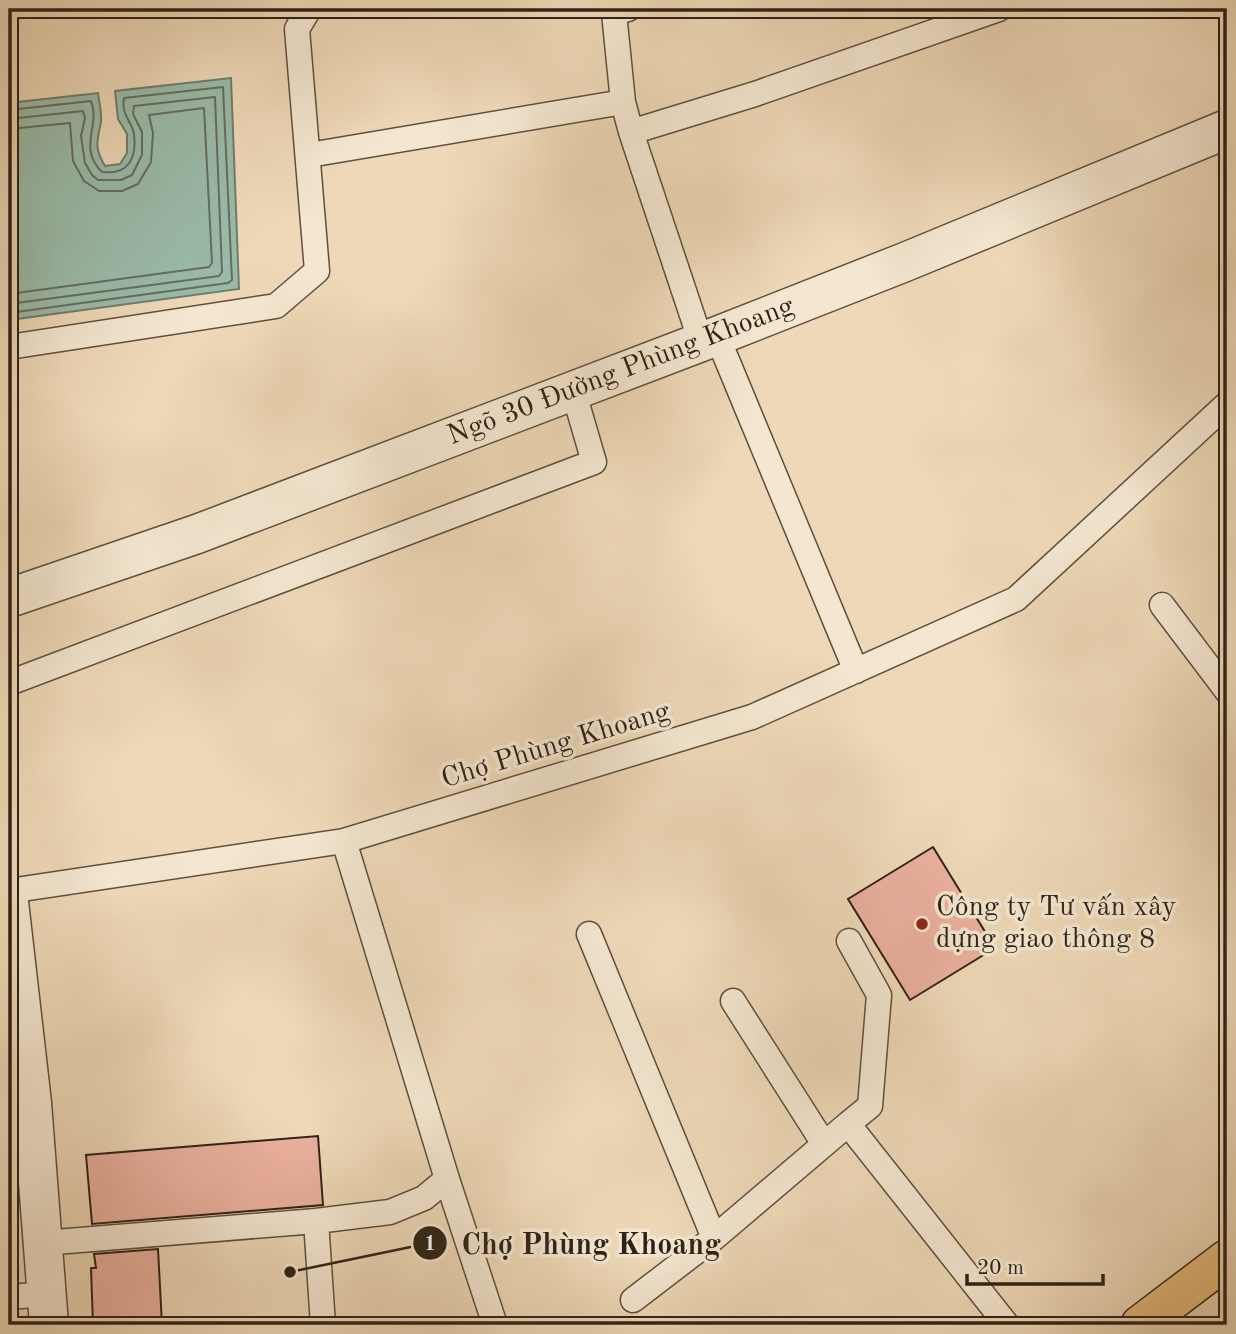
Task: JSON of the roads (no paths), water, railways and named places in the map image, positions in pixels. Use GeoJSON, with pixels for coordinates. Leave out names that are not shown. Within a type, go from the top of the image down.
{"type":"FeatureCollection","features":[{"type":"Feature","properties":{"kind":"highway"},"geometry":{"type":"LineString","coordinates":[[1140,1325],[1227,1259]]}},
{"type":"Feature","properties":{"kind":"street","name":"Ngõ 30 Đường Phùng Khoang"},"geometry":{"type":"LineString","coordinates":[[9,598],[197,534],[709,339],[918,257],[1227,129]]}},
{"type":"Feature","properties":{"kind":"street"},"geometry":{"type":"LineString","coordinates":[[9,902],[20,1104],[43,1243],[48,1310]]}},
{"type":"Feature","properties":{"kind":"lane"},"geometry":{"type":"LineString","coordinates":[[9,347],[276,306],[317,271],[297,29],[309,9]]}},
{"type":"Feature","properties":{"kind":"lane"},"geometry":{"type":"LineString","coordinates":[[628,9],[614,13],[624,102],[631,132],[709,339],[856,671]]}},
{"type":"Feature","properties":{"kind":"lane"},"geometry":{"type":"LineString","coordinates":[[631,132],[755,94],[999,9]]}},
{"type":"Feature","properties":{"kind":"lane"},"geometry":{"type":"LineString","coordinates":[[309,155],[624,102]]}},
{"type":"Feature","properties":{"kind":"lane"},"geometry":{"type":"LineString","coordinates":[[9,683],[594,462],[573,390]]}},
{"type":"Feature","properties":{"kind":"lane","name":"Chợ Phùng Khoang"},"geometry":{"type":"LineString","coordinates":[[9,891],[344,841],[752,717],[1016,599],[1227,404]]}},
{"type":"Feature","properties":{"kind":"lane"},"geometry":{"type":"LineString","coordinates":[[1162,605],[1227,691]]}},
{"type":"Feature","properties":{"kind":"lane"},"geometry":{"type":"LineString","coordinates":[[344,841],[447,1179],[495,1325]]}},
{"type":"Feature","properties":{"kind":"lane"},"geometry":{"type":"LineString","coordinates":[[589,934],[715,1238]]}},
{"type":"Feature","properties":{"kind":"lane"},"geometry":{"type":"LineString","coordinates":[[633,1300],[715,1238],[870,1106],[879,995],[849,941]]}},
{"type":"Feature","properties":{"kind":"lane"},"geometry":{"type":"LineString","coordinates":[[733,1000],[824,1144]]}},
{"type":"Feature","properties":{"kind":"lane"},"geometry":{"type":"LineString","coordinates":[[848,1124],[1007,1325]]}},
{"type":"Feature","properties":{"kind":"lane"},"geometry":{"type":"LineString","coordinates":[[43,1243],[316,1221],[390,1212],[424,1198],[447,1179]]}},
{"type":"Feature","properties":{"kind":"lane"},"geometry":{"type":"LineString","coordinates":[[316,1221],[323,1325]]}},
{"type":"Feature","properties":{"kind":"lane"},"geometry":{"type":"LineString","coordinates":[[9,1297],[48,1310]]}},
{"type":"Feature","properties":{"kind":"water"},"geometry":{"type":"Polygon","coordinates":[[[231,78],[239,289],[9,320],[9,103],[98,93],[101,119],[97,144],[105,166],[120,164],[127,153],[127,134],[118,119],[115,91],[231,78]]]}},
{"type":"Feature","properties":{"kind":"place","name":"Công ty Tư vấn xây dựng giao thông 8"},"geometry":{"type":"Point","coordinates":[922,924]}},
{"type":"Feature","properties":{"kind":"place","name":"Chợ Phùng Khoang"},"geometry":{"type":"Point","coordinates":[290,1272]}}]}
